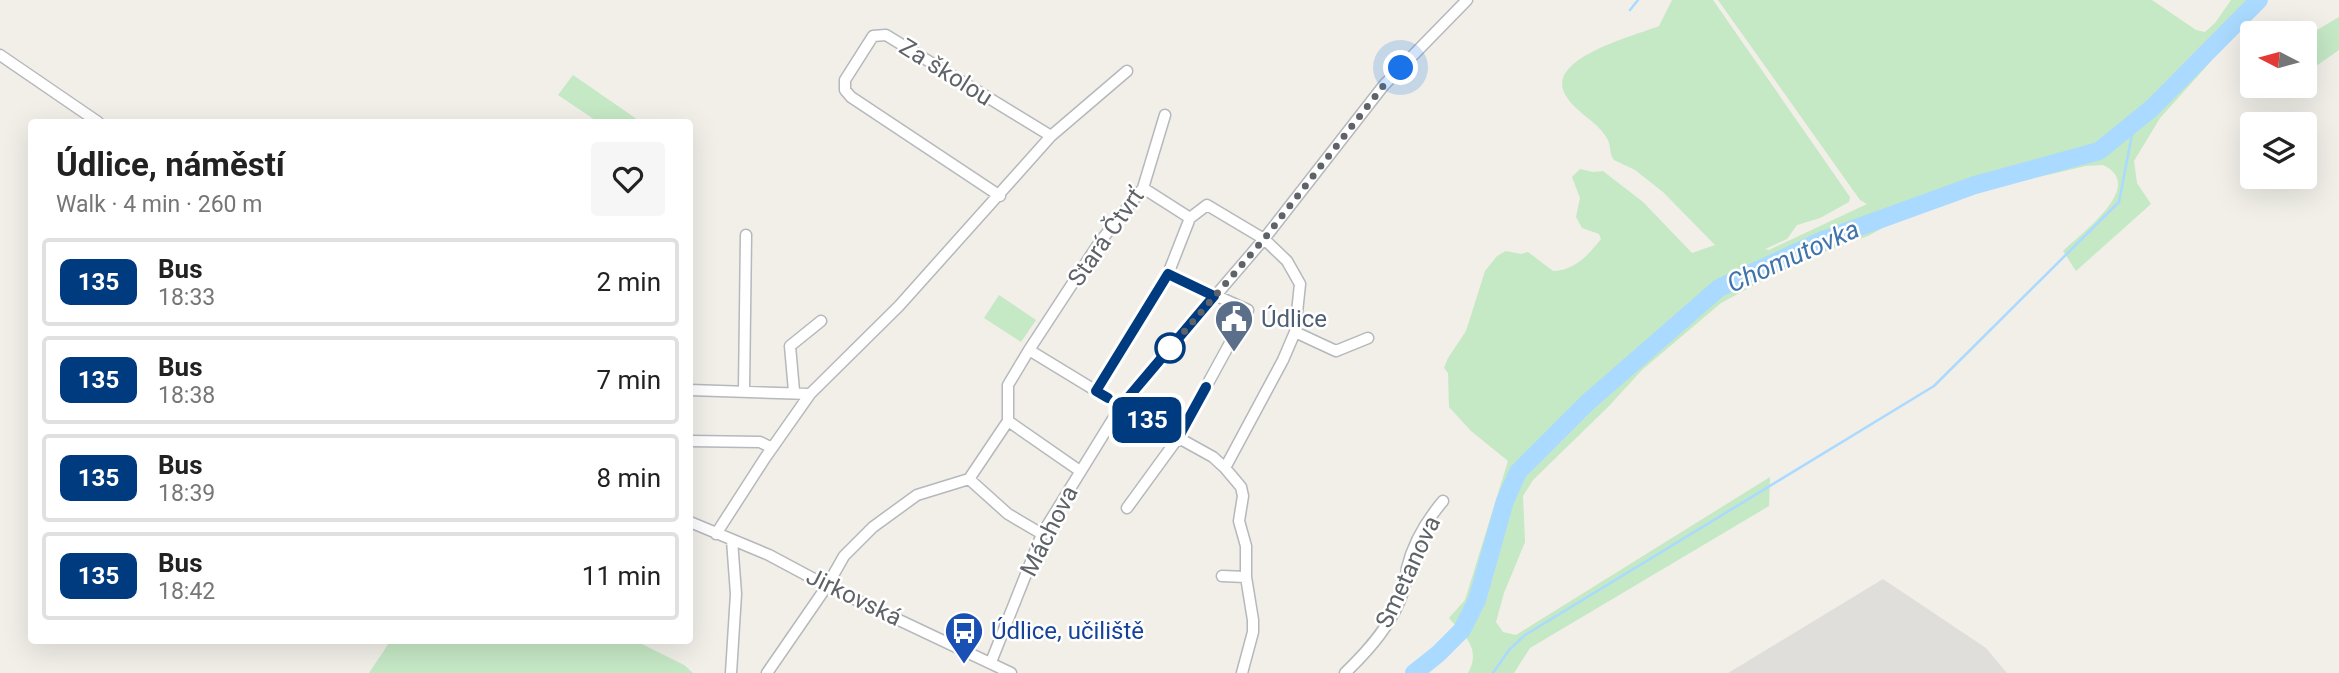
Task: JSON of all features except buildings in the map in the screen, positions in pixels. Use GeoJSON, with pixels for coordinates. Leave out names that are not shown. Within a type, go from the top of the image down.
{"type":"FeatureCollection","features":[{"type":"Feature","properties":{"kind":"street","name":"Máchova"},"geometry":{"type":"LineString","coordinates":[[991,663],[1042,534],[1121,406],[1264,239],[1384,85],[1467,0]]}},
{"type":"Feature","properties":{"kind":"street","name":"Za školou"},"geometry":{"type":"LineString","coordinates":[[1000,196],[851,97],[845,90],[845,80],[873,36],[886,35],[1051,136]]}},
{"type":"Feature","properties":{"kind":"street"},"geometry":{"type":"LineString","coordinates":[[0,55],[94,119]]}},
{"type":"Feature","properties":{"kind":"street"},"geometry":{"type":"LineString","coordinates":[[716,534],[810,394],[899,306],[1051,136],[1127,71]]}},
{"type":"Feature","properties":{"kind":"street","name":"Stará Čtvrť"},"geometry":{"type":"LineString","coordinates":[[1008,421],[1008,385],[1099,243],[1143,188],[1165,115]]}},
{"type":"Feature","properties":{"kind":"street"},"geometry":{"type":"LineString","coordinates":[[1143,188],[1190,218]]}},
{"type":"Feature","properties":{"kind":"street"},"geometry":{"type":"LineString","coordinates":[[1096,391],[1168,274],[1190,218],[1207,205],[1264,239],[1287,261],[1300,284],[1295,332],[1283,360],[1224,468]]}},
{"type":"Feature","properties":{"kind":"street"},"geometry":{"type":"LineString","coordinates":[[744,390],[746,235]]}},
{"type":"Feature","properties":{"kind":"street"},"geometry":{"type":"LineString","coordinates":[[1127,508],[1178,438],[1248,310],[1168,274]]}},
{"type":"Feature","properties":{"kind":"street"},"geometry":{"type":"LineString","coordinates":[[794,391],[790,346],[821,321]]}},
{"type":"Feature","properties":{"kind":"street"},"geometry":{"type":"LineString","coordinates":[[1295,332],[1336,351],[1368,338]]}},
{"type":"Feature","properties":{"kind":"street"},"geometry":{"type":"LineString","coordinates":[[1029,350],[1121,406],[1213,457],[1241,488],[1243,496],[1238,521],[1246,546],[1246,577],[1253,620],[1253,632],[1242,673]]}},
{"type":"Feature","properties":{"kind":"street"},"geometry":{"type":"LineString","coordinates":[[693,390],[794,391],[810,394]]}},
{"type":"Feature","properties":{"kind":"street"},"geometry":{"type":"LineString","coordinates":[[767,673],[827,586],[844,555],[873,527],[917,495],[969,478],[1008,421],[1080,471]]}},
{"type":"Feature","properties":{"kind":"street"},"geometry":{"type":"LineString","coordinates":[[693,440],[760,442],[772,448]]}},
{"type":"Feature","properties":{"kind":"street"},"geometry":{"type":"LineString","coordinates":[[969,478],[1009,514],[1042,534]]}},
{"type":"Feature","properties":{"kind":"street","name":"Smetanova"},"geometry":{"type":"LineString","coordinates":[[1345,673],[1383,632],[1395,612],[1405,588],[1413,549],[1431,516],[1443,501]]}},
{"type":"Feature","properties":{"kind":"street","name":"Jirkovská"},"geometry":{"type":"LineString","coordinates":[[693,523],[769,555],[827,586],[1011,673]]}},
{"type":"Feature","properties":{"kind":"street"},"geometry":{"type":"LineString","coordinates":[[731,673],[736,594],[732,540]]}},
{"type":"Feature","properties":{"kind":"street"},"geometry":{"type":"LineString","coordinates":[[1222,576],[1246,577]]}},
{"type":"Feature","properties":{"kind":"shaded area"},"geometry":{"type":"Polygon","coordinates":[[[1883,579],[1986,648],[2007,673],[1728,673],[1883,579]]]}},
{"type":"Feature","properties":{"kind":"green space"},"geometry":{"type":"Polygon","coordinates":[[[1672,0],[1713,0],[1850,197],[1849,202],[1820,218],[1797,225],[1787,239],[1765,249],[1769,250],[1867,204],[1860,200],[1718,0],[2152,0],[2196,30],[2205,32],[2231,0],[2260,0],[2160,118],[2134,161],[2137,183],[2151,204],[2076,271],[2063,251],[2106,210],[2118,185],[2115,174],[2103,165],[2086,166],[1982,190],[1831,249],[1765,279],[1721,303],[1642,370],[1533,480],[1523,496],[1525,542],[1504,593],[1496,622],[1503,632],[1516,635],[1770,477],[1769,506],[1530,648],[1514,673],[1468,673],[1472,664],[1472,649],[1449,618],[1465,600],[1508,461],[1471,431],[1449,407],[1448,373],[1444,368],[1466,331],[1485,271],[1497,256],[1506,251],[1521,254],[1528,252],[1553,271],[1575,265],[1591,251],[1601,239],[1599,234],[1582,228],[1576,217],[1580,198],[1572,177],[1580,169],[1603,171],[1643,202],[1692,253],[1715,245],[1663,192],[1635,170],[1614,160],[1604,134],[1570,102],[1562,82],[1567,70],[1596,50],[1659,26],[1672,0]]]}},
{"type":"Feature","properties":{"kind":"green space"},"geometry":{"type":"Polygon","coordinates":[[[2339,17],[2339,50],[2317,65],[2317,30],[2339,17]]]}},
{"type":"Feature","properties":{"kind":"green space"},"geometry":{"type":"Polygon","coordinates":[[[573,75],[637,119],[594,119],[558,95],[573,75]]]}},
{"type":"Feature","properties":{"kind":"green space"},"geometry":{"type":"Polygon","coordinates":[[[999,295],[1036,320],[1021,342],[984,318],[999,295]]]}},
{"type":"Feature","properties":{"kind":"green space"},"geometry":{"type":"Polygon","coordinates":[[[388,644],[642,644],[684,665],[693,673],[369,673],[388,644]]]}},
{"type":"Feature","properties":{"kind":"waterway"},"geometry":{"type":"LineString","coordinates":[[1630,10],[1638,0]]}},
{"type":"Feature","properties":{"kind":"waterway","name":"Chomutovka"},"geometry":{"type":"LineString","coordinates":[[1414,673],[1462,630],[1477,600],[1505,501],[1518,472],[1587,403],[1719,288],[1823,240],[1975,185],[2099,151],[2152,108],[2259,0]]}},
{"type":"Feature","properties":{"kind":"waterway"},"geometry":{"type":"LineString","coordinates":[[1493,673],[1509,650],[1525,635],[1934,386],[2119,202],[2134,124]]}},
{"type":"Feature","properties":{"kind":"bus line","name":"135"},"geometry":{"type":"LineString","coordinates":[[1108,398],[1096,391],[1168,274],[1214,296],[1121,406],[1178,438],[1206,387]]}},
{"type":"Feature","properties":{"kind":"place","name":"Údlice"},"geometry":{"type":"Point","coordinates":[1234,353]}},
{"type":"Feature","properties":{"kind":"place","name":"Údlice, učiliště"},"geometry":{"type":"Point","coordinates":[964,665]}},
{"type":"Feature","properties":{"kind":"route"},"geometry":{"type":"LineString","coordinates":[[1170,348],[1165,354],[1264,239],[1384,85],[1401,68]]}}]}
